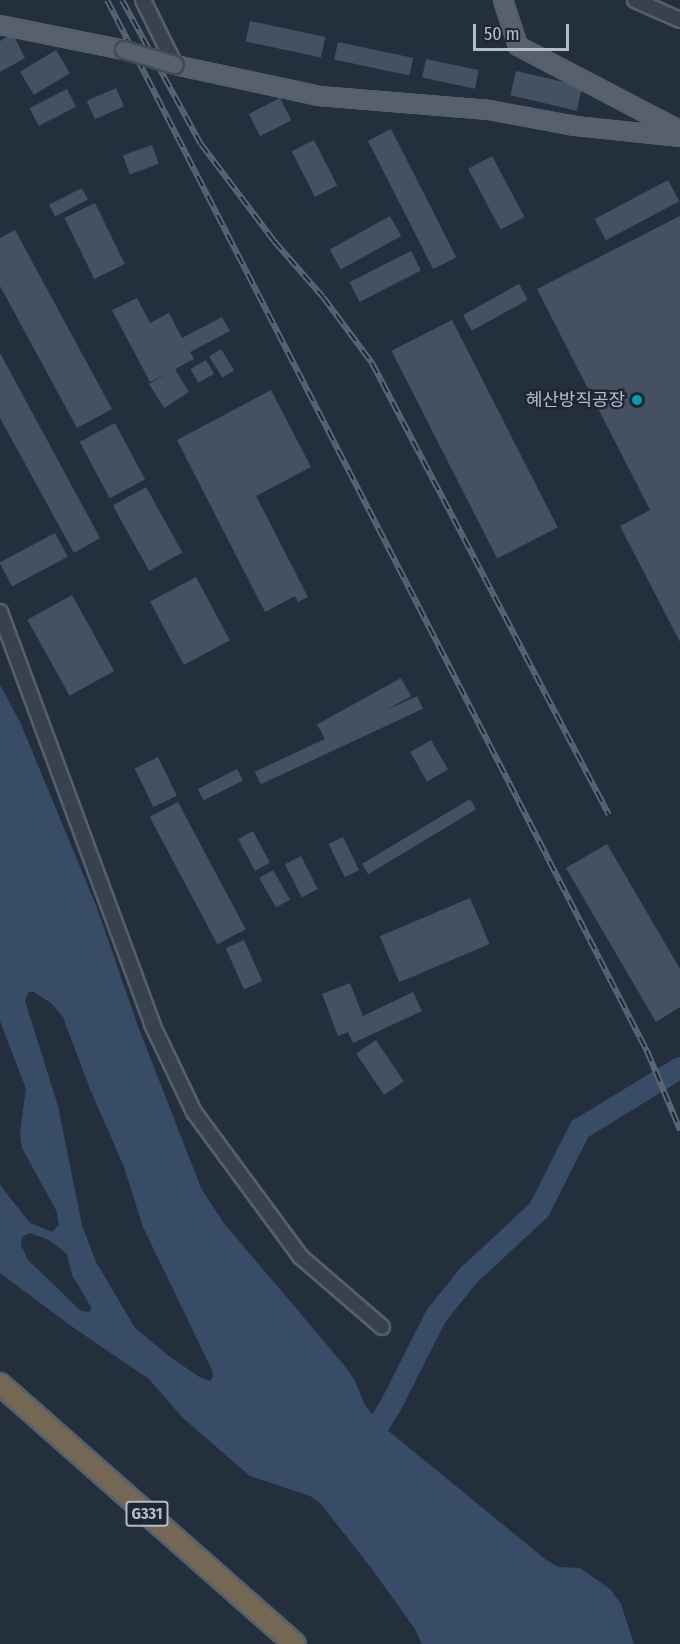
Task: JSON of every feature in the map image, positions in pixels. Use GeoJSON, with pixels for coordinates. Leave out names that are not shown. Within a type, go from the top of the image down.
{"type":"FeatureCollection","features":[{"type":"Feature","properties":{"kind":"highway","name":"G331"},"geometry":{"type":"LineString","coordinates":[[0,1384],[295,1644]]}},
{"type":"Feature","properties":{"kind":"main road"},"geometry":{"type":"LineString","coordinates":[[503,0],[518,46],[673,127],[679,137]]}},
{"type":"Feature","properties":{"kind":"main road"},"geometry":{"type":"LineString","coordinates":[[0,24],[124,50],[175,64],[319,96],[489,110],[574,126],[679,137]]}},
{"type":"Feature","properties":{"kind":"street"},"geometry":{"type":"LineString","coordinates":[[143,0],[175,64]]}},
{"type":"Feature","properties":{"kind":"street"},"geometry":{"type":"LineString","coordinates":[[635,0],[680,20]]}},
{"type":"Feature","properties":{"kind":"street"},"geometry":{"type":"LineString","coordinates":[[0,612],[152,1024],[194,1112],[301,1257],[382,1327]]}},
{"type":"Feature","properties":{"kind":"water"},"geometry":{"type":"Polygon","coordinates":[[[0,685],[20,722],[97,908],[139,1029],[201,1188],[223,1222],[344,1365],[354,1379],[365,1405],[380,1424],[545,1559],[558,1567],[580,1568],[610,1589],[621,1604],[634,1644],[422,1644],[415,1629],[369,1565],[320,1503],[310,1496],[250,1476],[183,1418],[149,1379],[74,1328],[0,1273],[0,1185],[30,1223],[52,1232],[59,1225],[57,1212],[22,1148],[20,1133],[26,1089],[0,1021],[0,685]],[[29,992],[25,1001],[58,1106],[82,1225],[96,1262],[135,1328],[170,1357],[201,1378],[210,1381],[213,1377],[212,1370],[143,1227],[124,1167],[90,1089],[63,1017],[51,1003],[34,992],[29,992]],[[30,1233],[22,1237],[21,1245],[28,1260],[81,1311],[90,1312],[91,1307],[72,1275],[67,1254],[49,1240],[30,1233]]]}},
{"type":"Feature","properties":{"kind":"building"},"geometry":{"type":"Polygon","coordinates":[[[250,21],[325,37],[321,58],[246,42],[250,21]]]}},
{"type":"Feature","properties":{"kind":"building"},"geometry":{"type":"Polygon","coordinates":[[[13,34],[25,58],[0,72],[0,41],[13,34]]]}},
{"type":"Feature","properties":{"kind":"building"},"geometry":{"type":"Polygon","coordinates":[[[338,42],[413,58],[410,76],[334,60],[338,42]]]}},
{"type":"Feature","properties":{"kind":"building"},"geometry":{"type":"Polygon","coordinates":[[[56,50],[70,73],[34,95],[20,72],[56,50]]]}},
{"type":"Feature","properties":{"kind":"building"},"geometry":{"type":"Polygon","coordinates":[[[426,59],[479,70],[475,89],[422,78],[426,59]]]}},
{"type":"Feature","properties":{"kind":"building"},"geometry":{"type":"Polygon","coordinates":[[[516,71],[582,86],[577,111],[510,95],[516,71]]]}},
{"type":"Feature","properties":{"kind":"building"},"geometry":{"type":"Polygon","coordinates":[[[116,88],[124,106],[95,119],[87,101],[116,88]]]}},
{"type":"Feature","properties":{"kind":"building"},"geometry":{"type":"Polygon","coordinates":[[[67,89],[76,107],[39,126],[30,108],[67,89]]]}},
{"type":"Feature","properties":{"kind":"building"},"geometry":{"type":"Polygon","coordinates":[[[280,98],[291,120],[260,136],[249,114],[280,98]]]}},
{"type":"Feature","properties":{"kind":"building"},"geometry":{"type":"Polygon","coordinates":[[[391,129],[456,257],[433,269],[368,141],[391,129]]]}},
{"type":"Feature","properties":{"kind":"building"},"geometry":{"type":"Polygon","coordinates":[[[314,140],[337,185],[315,197],[292,151],[314,140]]]}},
{"type":"Feature","properties":{"kind":"building"},"geometry":{"type":"Polygon","coordinates":[[[152,145],[159,164],[130,174],[123,156],[152,145]]]}},
{"type":"Feature","properties":{"kind":"building"},"geometry":{"type":"Polygon","coordinates":[[[492,156],[524,217],[501,230],[468,169],[492,156]]]}},
{"type":"Feature","properties":{"kind":"building"},"geometry":{"type":"Polygon","coordinates":[[[668,180],[679,201],[606,240],[595,219],[668,180]]]}},
{"type":"Feature","properties":{"kind":"building"},"geometry":{"type":"Polygon","coordinates":[[[82,188],[88,200],[55,216],[49,205],[82,188]]]}},
{"type":"Feature","properties":{"kind":"building"},"geometry":{"type":"Polygon","coordinates":[[[95,203],[125,264],[94,279],[64,218],[95,203]]]}},
{"type":"Feature","properties":{"kind":"building"},"geometry":{"type":"Polygon","coordinates":[[[390,216],[401,236],[341,270],[330,249],[390,216]]]}},
{"type":"Feature","properties":{"kind":"building","name":"혜산방직공장"},"geometry":{"type":"Polygon","coordinates":[[[680,216],[680,642],[620,526],[650,510],[537,289],[680,216]]]}},
{"type":"Feature","properties":{"kind":"building"},"geometry":{"type":"Polygon","coordinates":[[[15,230],[112,409],[77,428],[0,286],[0,238],[15,230]]]}},
{"type":"Feature","properties":{"kind":"building"},"geometry":{"type":"Polygon","coordinates":[[[411,251],[421,271],[360,302],[350,282],[411,251]]]}},
{"type":"Feature","properties":{"kind":"building"},"geometry":{"type":"Polygon","coordinates":[[[519,284],[528,300],[472,331],[463,315],[519,284]]]}},
{"type":"Feature","properties":{"kind":"building"},"geometry":{"type":"Polygon","coordinates":[[[137,298],[150,323],[169,313],[182,338],[222,317],[230,331],[190,352],[194,359],[175,369],[189,392],[164,408],[149,384],[168,373],[150,382],[112,310],[137,298]]]}},
{"type":"Feature","properties":{"kind":"building"},"geometry":{"type":"Polygon","coordinates":[[[452,320],[558,528],[497,558],[391,351],[452,320]]]}},
{"type":"Feature","properties":{"kind":"building"},"geometry":{"type":"Polygon","coordinates":[[[221,349],[234,370],[222,378],[209,356],[221,349]]]}},
{"type":"Feature","properties":{"kind":"building"},"geometry":{"type":"Polygon","coordinates":[[[0,353],[100,538],[74,553],[0,418],[0,353]]]}},
{"type":"Feature","properties":{"kind":"building"},"geometry":{"type":"Polygon","coordinates":[[[206,360],[214,374],[198,383],[190,369],[206,360]]]}},
{"type":"Feature","properties":{"kind":"building"},"geometry":{"type":"Polygon","coordinates":[[[271,390],[311,467],[256,496],[308,597],[298,602],[295,596],[265,612],[177,440],[271,390]]]}},
{"type":"Feature","properties":{"kind":"building"},"geometry":{"type":"Polygon","coordinates":[[[115,423],[145,480],[110,498],[80,442],[115,423]]]}},
{"type":"Feature","properties":{"kind":"building"},"geometry":{"type":"Polygon","coordinates":[[[146,487],[182,553],[149,571],[113,505],[146,487]]]}},
{"type":"Feature","properties":{"kind":"building"},"geometry":{"type":"Polygon","coordinates":[[[55,533],[68,557],[12,586],[0,562],[55,533]]]}},
{"type":"Feature","properties":{"kind":"building"},"geometry":{"type":"Polygon","coordinates":[[[196,577],[230,641],[184,665],[150,601],[196,577]]]}},
{"type":"Feature","properties":{"kind":"building"},"geometry":{"type":"Polygon","coordinates":[[[72,595],[114,671],[70,696],[27,620],[72,595]]]}},
{"type":"Feature","properties":{"kind":"building"},"geometry":{"type":"Polygon","coordinates":[[[401,678],[411,696],[327,743],[317,725],[401,678]]]}},
{"type":"Feature","properties":{"kind":"building"},"geometry":{"type":"Polygon","coordinates":[[[417,696],[423,709],[261,784],[255,772],[417,696]]]}},
{"type":"Feature","properties":{"kind":"building"},"geometry":{"type":"Polygon","coordinates":[[[431,740],[448,769],[427,781],[410,752],[431,740]]]}},
{"type":"Feature","properties":{"kind":"building"},"geometry":{"type":"Polygon","coordinates":[[[158,757],[177,796],[153,807],[135,768],[158,757]]]}},
{"type":"Feature","properties":{"kind":"building"},"geometry":{"type":"Polygon","coordinates":[[[237,769],[243,781],[204,801],[198,789],[237,769]]]}},
{"type":"Feature","properties":{"kind":"building"},"geometry":{"type":"Polygon","coordinates":[[[470,799],[476,809],[368,874],[362,864],[470,799]]]}},
{"type":"Feature","properties":{"kind":"building"},"geometry":{"type":"Polygon","coordinates":[[[178,802],[246,929],[217,944],[150,817],[178,802]]]}},
{"type":"Feature","properties":{"kind":"building"},"geometry":{"type":"Polygon","coordinates":[[[253,831],[270,863],[255,871],[238,839],[253,831]]]}},
{"type":"Feature","properties":{"kind":"building"},"geometry":{"type":"Polygon","coordinates":[[[343,837],[359,870],[345,877],[329,844],[343,837]]]}},
{"type":"Feature","properties":{"kind":"building"},"geometry":{"type":"Polygon","coordinates":[[[607,844],[680,969],[680,1007],[656,1022],[566,868],[607,844]]]}},
{"type":"Feature","properties":{"kind":"building"},"geometry":{"type":"Polygon","coordinates":[[[301,856],[318,889],[302,897],[285,864],[301,856]]]}},
{"type":"Feature","properties":{"kind":"building"},"geometry":{"type":"Polygon","coordinates":[[[273,870],[290,899],[276,907],[259,878],[273,870]]]}},
{"type":"Feature","properties":{"kind":"building"},"geometry":{"type":"Polygon","coordinates":[[[470,898],[490,944],[399,982],[380,936],[470,898]]]}},
{"type":"Feature","properties":{"kind":"building"},"geometry":{"type":"Polygon","coordinates":[[[244,940],[262,981],[244,989],[226,948],[244,940]]]}},
{"type":"Feature","properties":{"kind":"building"},"geometry":{"type":"Polygon","coordinates":[[[350,983],[363,1016],[413,992],[422,1011],[353,1043],[348,1032],[338,1036],[322,994],[350,983]]]}},
{"type":"Feature","properties":{"kind":"building"},"geometry":{"type":"Polygon","coordinates":[[[376,1040],[404,1081],[384,1095],[356,1053],[376,1040]]]}},
{"type":"Feature","properties":{"kind":"waterway"},"geometry":{"type":"LineString","coordinates":[[363,1450],[391,1405],[436,1316],[469,1275],[539,1210],[580,1129],[680,1068]]}},
{"type":"Feature","properties":{"kind":"railway"},"geometry":{"type":"LineString","coordinates":[[107,0],[647,1051],[680,1130]]}},
{"type":"Feature","properties":{"kind":"railway"},"geometry":{"type":"LineString","coordinates":[[122,0],[201,144],[274,241],[323,297],[372,363],[609,815]]}},
{"type":"Feature","properties":{"kind":"place","name":"혜산방직공장"},"geometry":{"type":"Point","coordinates":[637,400]}}]}
